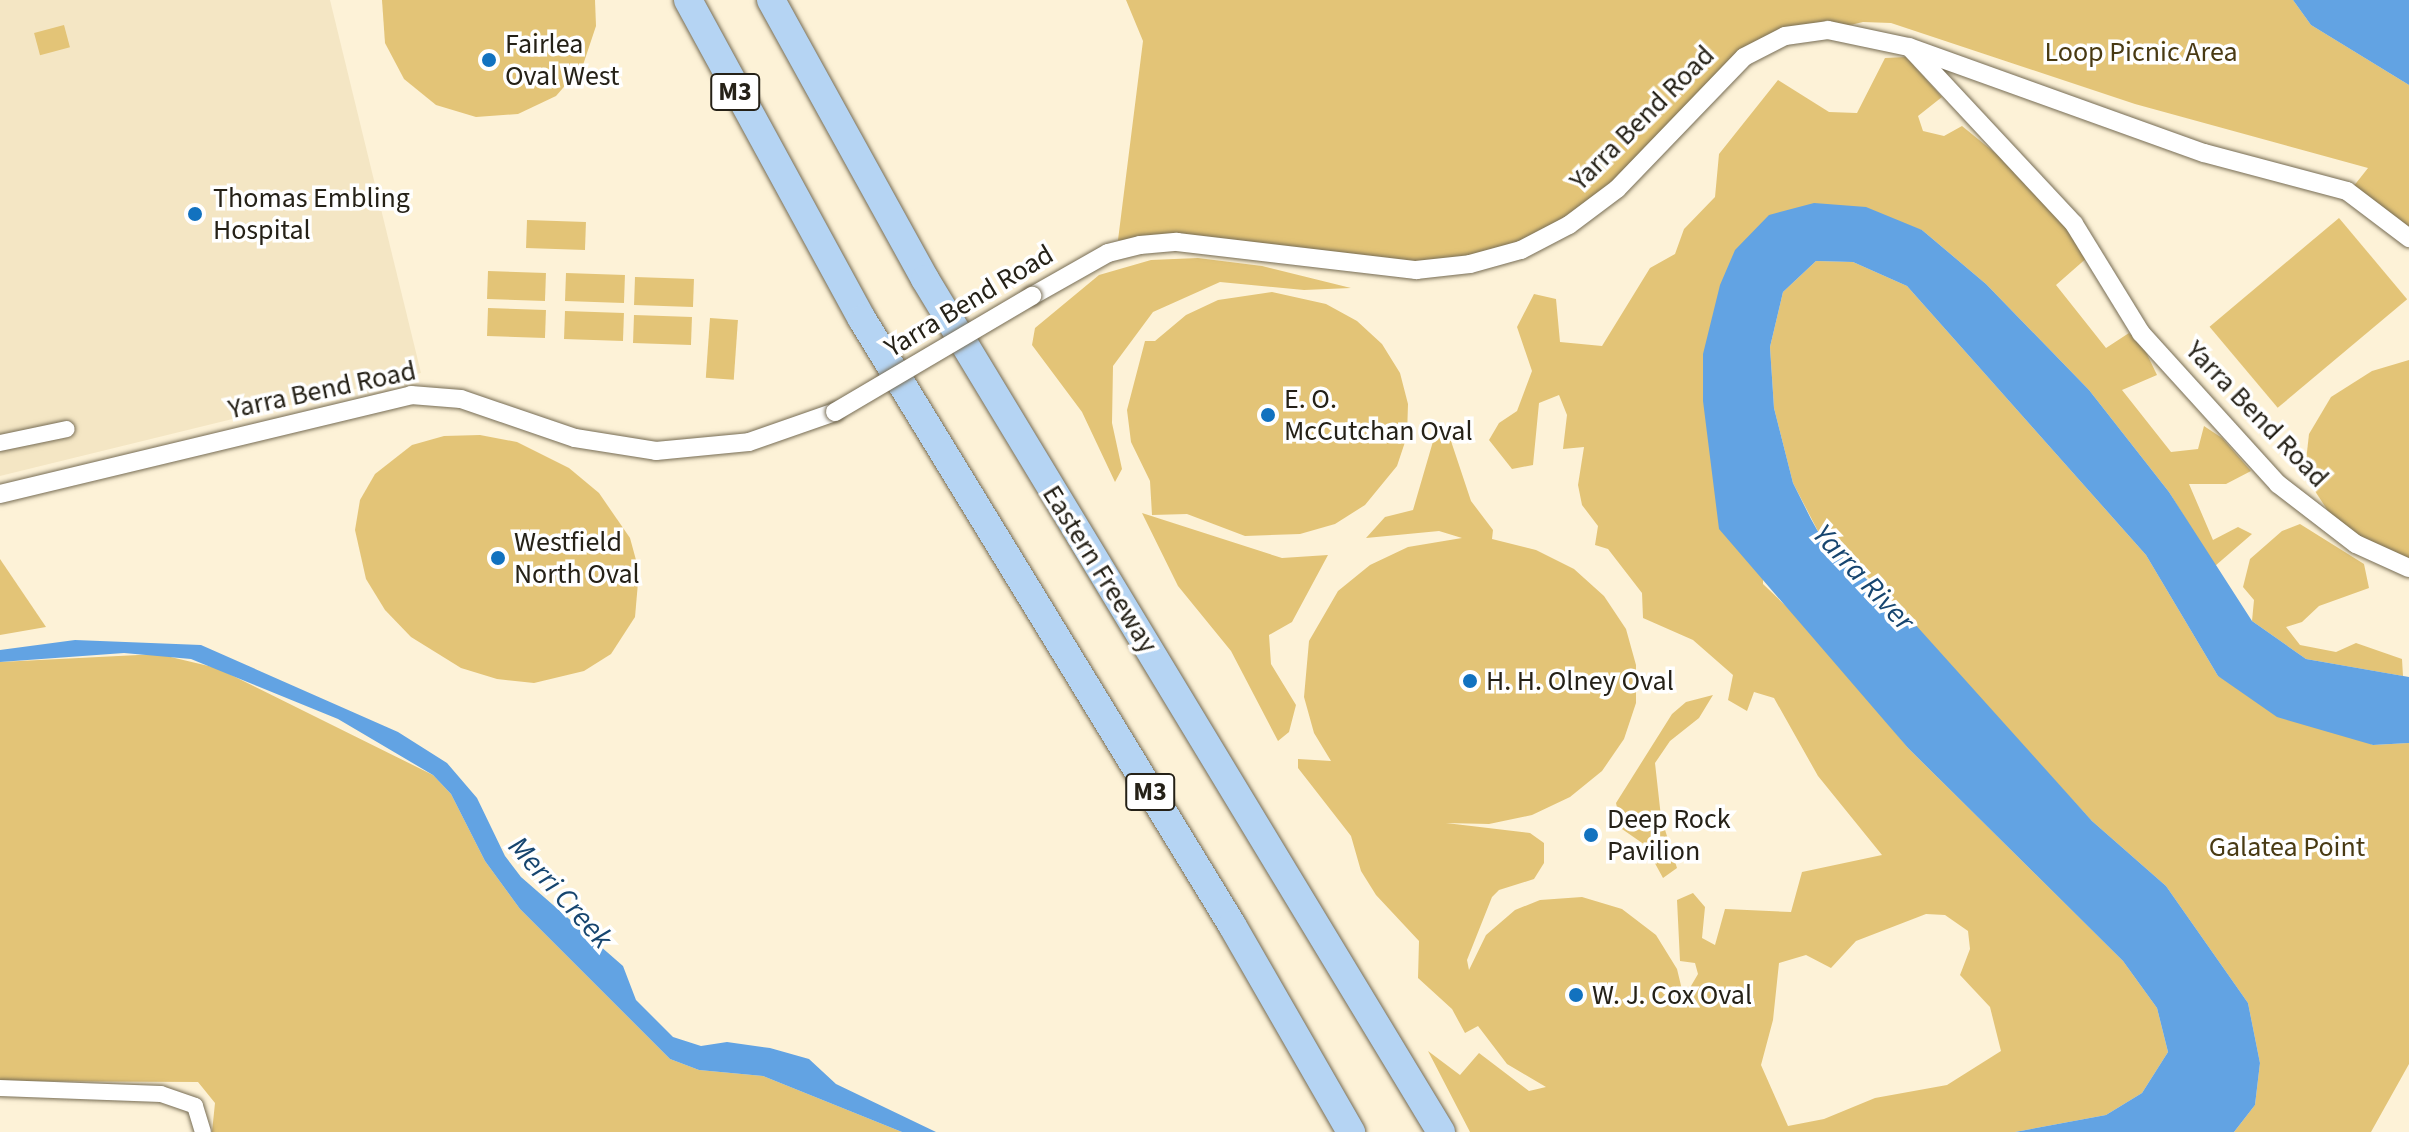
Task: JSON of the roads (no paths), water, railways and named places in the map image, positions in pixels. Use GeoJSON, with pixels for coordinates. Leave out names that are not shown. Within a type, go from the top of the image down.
{"type":"FeatureCollection","features":[{"type":"Feature","properties":{"kind":"highway","name":"M3"},"geometry":{"type":"LineString","coordinates":[[688,0],[848,296],[1232,925],[1351,1132]]}},
{"type":"Feature","properties":{"kind":"highway","name":"Eastern Freeway"},"geometry":{"type":"LineString","coordinates":[[771,0],[933,292],[1441,1132]]}},
{"type":"Feature","properties":{"kind":"street","name":"Yarra Bend Road"},"geometry":{"type":"LineString","coordinates":[[0,494],[411,395],[461,399],[575,438],[656,451],[749,442],[835,412],[1108,253],[1152,244],[1177,242],[1416,270],[1491,259],[1548,238],[1595,207],[1728,72],[1762,46],[1785,36],[1828,30],[1909,47],[2204,153],[2347,191],[2409,238]]}},
{"type":"Feature","properties":{"kind":"street","name":"Yarra Bend Road"},"geometry":{"type":"LineString","coordinates":[[1909,47],[2074,224],[2141,333],[2278,484],[2356,544],[2409,568]]}},
{"type":"Feature","properties":{"kind":"street"},"geometry":{"type":"LineString","coordinates":[[0,443],[67,429]]}},
{"type":"Feature","properties":{"kind":"street"},"geometry":{"type":"LineString","coordinates":[[0,1088],[161,1094],[188,1090],[208,1113],[204,1132]]}},
{"type":"Feature","properties":{"kind":"water"},"geometry":{"type":"Polygon","coordinates":[[[2293,0],[2409,0],[2409,85],[2311,25],[2293,0]]]}},
{"type":"Feature","properties":{"kind":"water","name":"Yarra River"},"geometry":{"type":"Polygon","coordinates":[[[1814,203],[1866,207],[1922,230],[1986,284],[2089,390],[2169,492],[2252,621],[2306,659],[2409,677],[2409,743],[2373,745],[2277,717],[2218,676],[2146,555],[1907,286],[1853,262],[1816,261],[1783,292],[1770,347],[1774,408],[1793,483],[1811,519],[1821,537],[1913,622],[2092,821],[2166,886],[2248,1003],[2260,1063],[2255,1105],[2234,1132],[2015,1132],[2106,1115],[2142,1093],[2168,1052],[2157,1008],[2123,961],[1908,748],[1719,529],[1703,401],[1703,354],[1720,285],[1735,250],[1769,215],[1814,203]]]}},
{"type":"Feature","properties":{"kind":"water"},"geometry":{"type":"Polygon","coordinates":[[[75,640],[201,645],[398,732],[447,763],[477,798],[505,856],[521,877],[623,966],[636,1000],[673,1037],[701,1046],[727,1042],[770,1048],[809,1059],[836,1084],[936,1132],[902,1132],[763,1076],[699,1070],[670,1059],[520,909],[485,861],[451,794],[433,775],[338,719],[191,659],[124,653],[0,662],[0,650],[75,640]]]}},
{"type":"Feature","properties":{"kind":"place","name":"Fairlea Oval West"},"geometry":{"type":"Point","coordinates":[489,60]}},
{"type":"Feature","properties":{"kind":"place","name":"Thomas Embling Hospital"},"geometry":{"type":"Point","coordinates":[195,214]}},
{"type":"Feature","properties":{"kind":"place","name":"E. O. McCutchan Oval"},"geometry":{"type":"Point","coordinates":[1268,415]}},
{"type":"Feature","properties":{"kind":"place","name":"Westfield North Oval"},"geometry":{"type":"Point","coordinates":[498,558]}},
{"type":"Feature","properties":{"kind":"place","name":"H. H. Olney Oval"},"geometry":{"type":"Point","coordinates":[1470,681]}},
{"type":"Feature","properties":{"kind":"place","name":"Deep Rock Pavilion"},"geometry":{"type":"Point","coordinates":[1591,835]}},
{"type":"Feature","properties":{"kind":"place","name":"W. J. Cox Oval"},"geometry":{"type":"Point","coordinates":[1576,995]}},
{"type":"Feature","properties":{"kind":"park label","name":"Loop Picnic Area"},"geometry":{"type":"Point","coordinates":[2141,52]}},
{"type":"Feature","properties":{"kind":"park label","name":"Galatea Point"},"geometry":{"type":"Point","coordinates":[2287,847]}},
{"type":"Feature","properties":{"kind":"water label","name":"Merri Creek"},"geometry":{"type":"Point","coordinates":[560,893]}}]}
